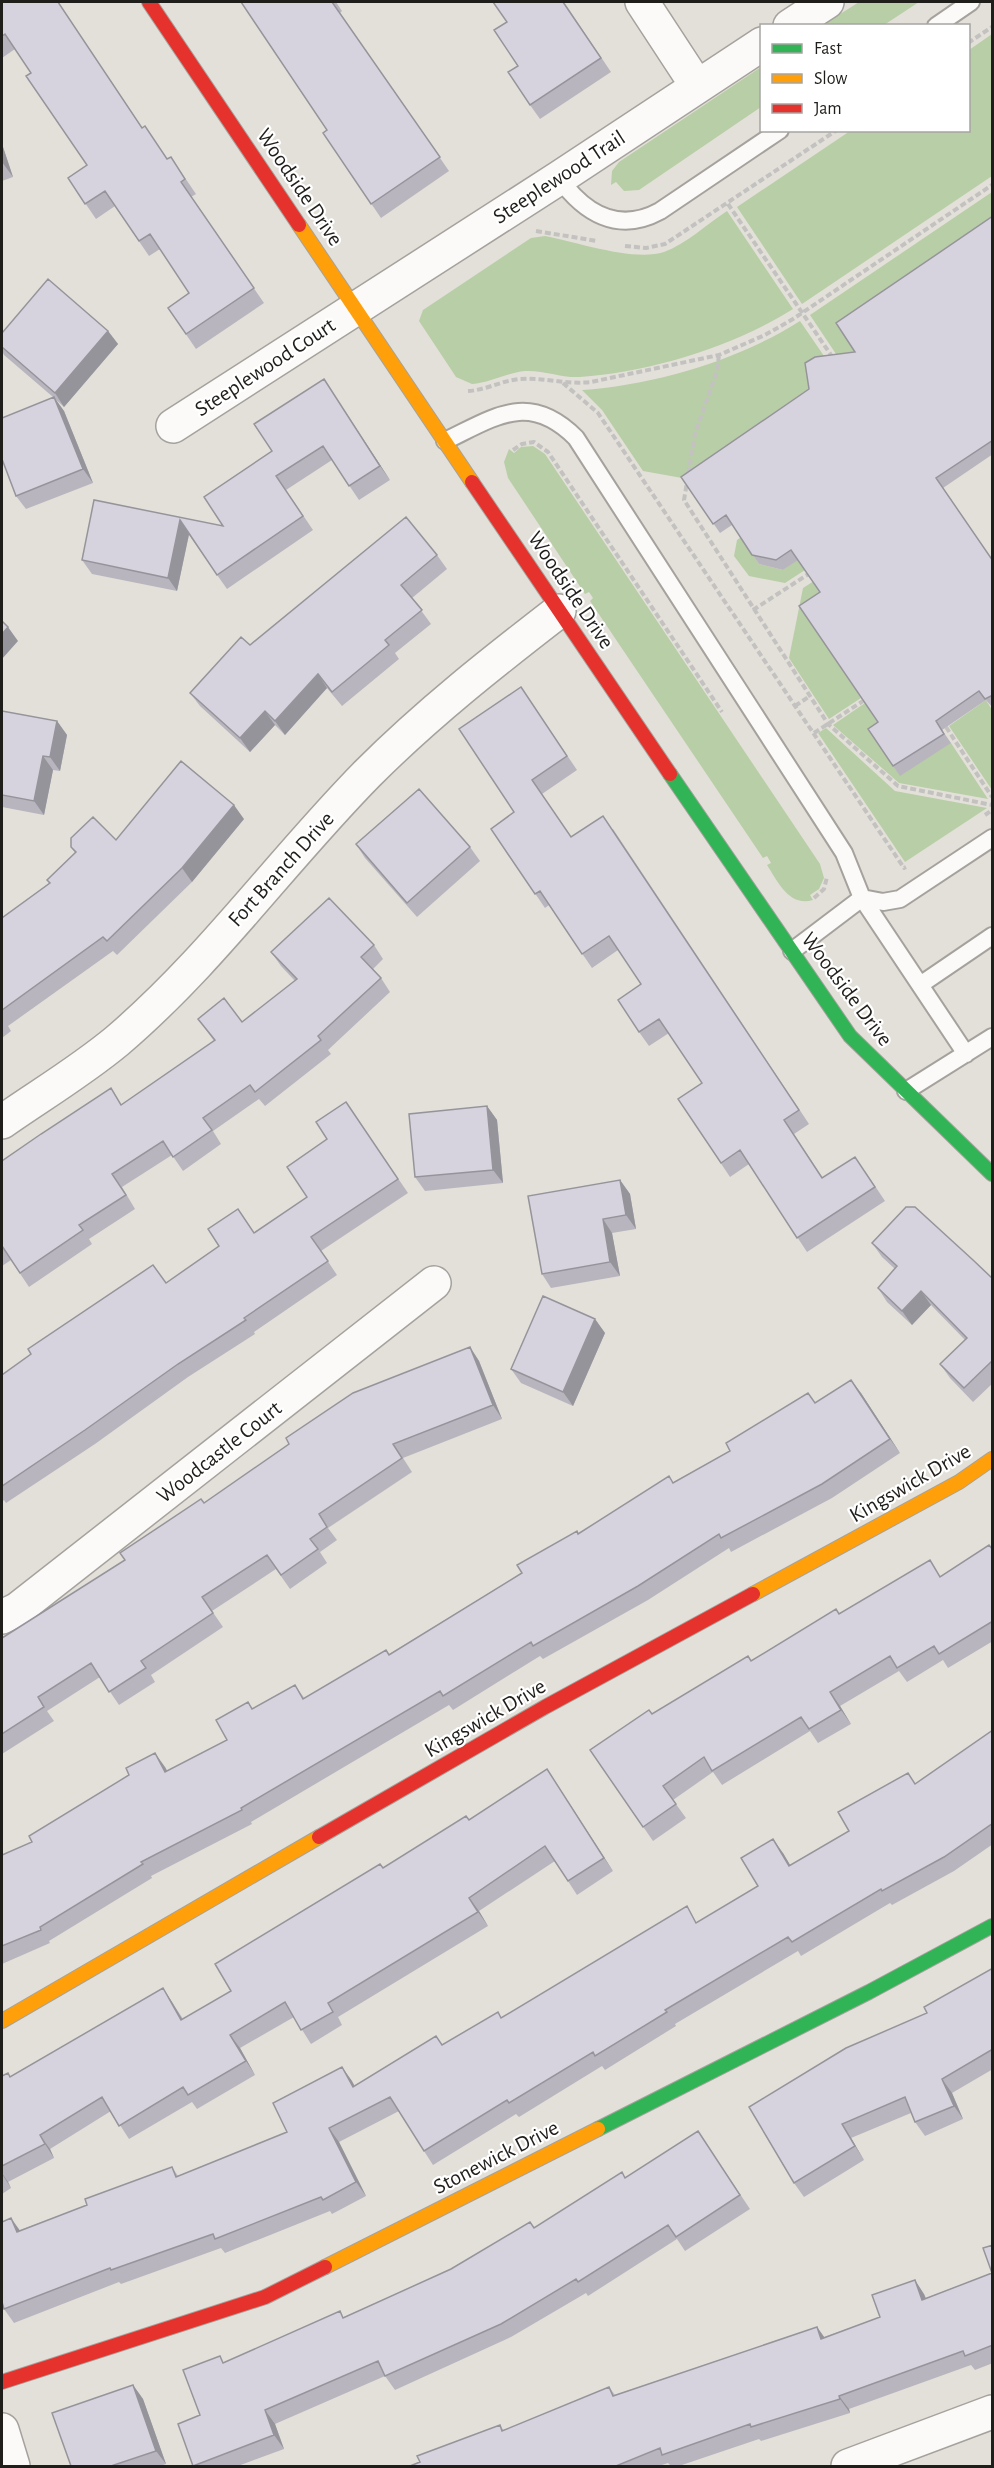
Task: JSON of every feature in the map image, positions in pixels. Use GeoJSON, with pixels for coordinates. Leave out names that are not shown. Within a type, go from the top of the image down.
{"type":"FeatureCollection","features":[{"type":"Feature","properties":{"kind":"street","name":"Woodside Drive"},"geometry":{"type":"LineString","coordinates":[[149,2],[559,611],[850,1036],[993,1174]]}},
{"type":"Feature","properties":{"kind":"street"},"geometry":{"type":"LineString","coordinates":[[642,2],[697,86]]}},
{"type":"Feature","properties":{"kind":"street"},"geometry":{"type":"LineString","coordinates":[[793,24],[827,2]]}},
{"type":"Feature","properties":{"kind":"street","name":"Steeplewood Trail"},"geometry":{"type":"LineString","coordinates":[[356,307],[559,178],[760,45]]}},
{"type":"Feature","properties":{"kind":"street","name":"Steeplewood Court"},"geometry":{"type":"LineString","coordinates":[[173,426],[356,307]]}},
{"type":"Feature","properties":{"kind":"street","name":"Fort Branch Drive"},"geometry":{"type":"LineString","coordinates":[[2,1122],[116,1042],[192,970],[292,855],[369,772],[455,691],[559,611]]}},
{"type":"Feature","properties":{"kind":"street","name":"Woodcastle Court"},"geometry":{"type":"LineString","coordinates":[[2,1617],[18,1609],[434,1283]]}},
{"type":"Feature","properties":{"kind":"street","name":"Kingswick Drive"},"geometry":{"type":"LineString","coordinates":[[2,2021],[545,1707],[959,1482],[993,1459]]}},
{"type":"Feature","properties":{"kind":"street","name":"Stonewick Drive"},"geometry":{"type":"LineString","coordinates":[[2,2382],[265,2297],[869,1992],[993,1926]]}},
{"type":"Feature","properties":{"kind":"street"},"geometry":{"type":"LineString","coordinates":[[848,2466],[993,2412]]}},
{"type":"Feature","properties":{"kind":"street"},"geometry":{"type":"LineString","coordinates":[[2,2430],[13,2466]]}},
{"type":"Feature","properties":{"kind":"lane"},"geometry":{"type":"LineString","coordinates":[[939,24],[971,2]]}},
{"type":"Feature","properties":{"kind":"lane"},"geometry":{"type":"LineString","coordinates":[[559,178],[579,203],[595,214],[613,220],[643,219],[660,211],[777,132]]}},
{"type":"Feature","properties":{"kind":"lane"},"geometry":{"type":"LineString","coordinates":[[445,441],[490,419],[510,413],[530,411],[548,415],[576,438],[844,853],[862,898],[966,1054]]}},
{"type":"Feature","properties":{"kind":"lane"},"geometry":{"type":"LineString","coordinates":[[792,951],[862,898],[883,902],[900,899],[993,838]]}},
{"type":"Feature","properties":{"kind":"lane"},"geometry":{"type":"LineString","coordinates":[[920,985],[993,936]]}},
{"type":"Feature","properties":{"kind":"lane"},"geometry":{"type":"LineString","coordinates":[[906,1091],[993,1037]]}},
{"type":"Feature","properties":{"kind":"path"},"geometry":{"type":"LineString","coordinates":[[970,42],[993,27]]}},
{"type":"Feature","properties":{"kind":"path"},"geometry":{"type":"LineString","coordinates":[[468,392],[518,379],[563,383],[609,379],[719,355],[765,335],[802,313],[993,185]]}},
{"type":"Feature","properties":{"kind":"path"},"geometry":{"type":"LineString","coordinates":[[728,204],[834,359]]}},
{"type":"Feature","properties":{"kind":"path"},"geometry":{"type":"LineString","coordinates":[[719,355],[717,371],[695,435],[684,501],[828,724],[898,786],[993,805]]}},
{"type":"Feature","properties":{"kind":"path"},"geometry":{"type":"LineString","coordinates":[[563,383],[598,413],[904,868]]}},
{"type":"Feature","properties":{"kind":"path"},"geometry":{"type":"LineString","coordinates":[[513,450],[522,444],[534,442],[548,452],[726,717]]}},
{"type":"Feature","properties":{"kind":"path"},"geometry":{"type":"LineString","coordinates":[[753,610],[816,570]]}},
{"type":"Feature","properties":{"kind":"path"},"geometry":{"type":"LineString","coordinates":[[795,706],[810,696]]}},
{"type":"Feature","properties":{"kind":"path"},"geometry":{"type":"LineString","coordinates":[[814,734],[863,701]]}},
{"type":"Feature","properties":{"kind":"path"},"geometry":{"type":"LineString","coordinates":[[946,727],[993,797]]}},
{"type":"Feature","properties":{"kind":"path"},"geometry":{"type":"LineString","coordinates":[[814,898],[824,889],[828,873]]}},
{"type":"Feature","properties":{"kind":"green space"},"geometry":{"type":"Polygon","coordinates":[[[859,2],[919,2],[886,24],[825,24],[859,2]]]}},
{"type":"Feature","properties":{"kind":"green space"},"geometry":{"type":"Polygon","coordinates":[[[992,34],[992,176],[802,304],[737,207],[849,132],[970,132],[970,49],[992,34]]]}},
{"type":"Feature","properties":{"kind":"green space"},"geometry":{"type":"Polygon","coordinates":[[[760,68],[760,108],[639,190],[624,191],[616,182],[611,185],[612,171],[619,162],[760,68]]]}},
{"type":"Feature","properties":{"kind":"green space"},"geometry":{"type":"Polygon","coordinates":[[[992,192],[992,231],[858,356],[844,366],[810,315],[992,192]]]}},
{"type":"Feature","properties":{"kind":"green space"},"geometry":{"type":"Polygon","coordinates":[[[727,211],[793,309],[769,323],[718,346],[634,370],[580,377],[525,371],[472,384],[456,377],[419,321],[423,310],[531,238],[545,236],[622,253],[652,254],[664,252],[680,244],[727,211]]]}},
{"type":"Feature","properties":{"kind":"green space"},"geometry":{"type":"Polygon","coordinates":[[[800,321],[835,372],[682,478],[643,471],[602,410],[582,390],[638,383],[695,368],[750,348],[800,321]]]}},
{"type":"Feature","properties":{"kind":"green space"},"geometry":{"type":"Polygon","coordinates":[[[533,446],[545,454],[820,864],[824,878],[819,889],[810,895],[813,900],[797,900],[785,892],[767,865],[771,863],[767,856],[763,858],[590,601],[593,598],[589,592],[585,594],[508,478],[504,462],[509,449],[514,453],[521,447],[533,446]]]}},
{"type":"Feature","properties":{"kind":"green space"},"geometry":{"type":"Polygon","coordinates":[[[741,537],[759,564],[783,570],[814,548],[822,559],[785,583],[749,576],[734,556],[737,540],[741,537]]]}},
{"type":"Feature","properties":{"kind":"green space"},"geometry":{"type":"Polygon","coordinates":[[[817,579],[826,601],[806,616],[861,698],[829,719],[789,658],[803,588],[817,579]]]}},
{"type":"Feature","properties":{"kind":"green space"},"geometry":{"type":"Polygon","coordinates":[[[986,700],[992,710],[992,790],[949,726],[986,700]]]}},
{"type":"Feature","properties":{"kind":"green space"},"geometry":{"type":"Polygon","coordinates":[[[865,703],[884,731],[951,743],[988,799],[899,783],[833,725],[865,703]]]}},
{"type":"Feature","properties":{"kind":"green space"},"geometry":{"type":"Polygon","coordinates":[[[826,728],[895,791],[987,808],[905,862],[818,733],[826,728]]]}},
{"type":"Feature","properties":{"kind":"building"},"geometry":{"type":"Polygon","coordinates":[[[2,2],[58,2],[142,128],[145,126],[167,159],[171,157],[185,179],[181,182],[254,288],[186,334],[168,308],[189,293],[150,234],[139,241],[105,191],[85,204],[68,178],[87,165],[26,76],[31,73],[5,34],[2,36],[2,2]]]}},
{"type":"Feature","properties":{"kind":"building"},"geometry":{"type":"Polygon","coordinates":[[[241,2],[332,2],[440,157],[371,204],[323,133],[327,130],[241,2]]]}},
{"type":"Feature","properties":{"kind":"building"},"geometry":{"type":"Polygon","coordinates":[[[493,2],[563,2],[601,58],[530,105],[508,72],[518,66],[494,30],[507,22],[493,2]]]}},
{"type":"Feature","properties":{"kind":"building"},"geometry":{"type":"Polygon","coordinates":[[[993,216],[993,440],[936,478],[993,561],[993,695],[985,699],[979,691],[936,721],[944,734],[893,766],[868,729],[878,722],[799,606],[820,592],[791,550],[776,560],[752,555],[726,515],[713,524],[681,477],[809,389],[805,363],[815,357],[855,352],[836,323],[993,216]]]}},
{"type":"Feature","properties":{"kind":"building"},"geometry":{"type":"Polygon","coordinates":[[[48,279],[108,331],[55,393],[2,347],[2,333],[48,279]]]}},
{"type":"Feature","properties":{"kind":"building"},"geometry":{"type":"Polygon","coordinates":[[[324,379],[380,466],[349,486],[323,446],[276,476],[303,516],[217,575],[180,520],[168,578],[82,560],[94,500],[223,526],[204,497],[272,451],[254,424],[324,379]]]}},
{"type":"Feature","properties":{"kind":"building"},"geometry":{"type":"Polygon","coordinates":[[[54,397],[83,469],[16,496],[2,459],[2,418],[54,397]]]}},
{"type":"Feature","properties":{"kind":"building"},"geometry":{"type":"Polygon","coordinates":[[[406,517],[437,555],[401,585],[422,610],[385,640],[389,645],[332,692],[318,674],[275,721],[265,711],[240,738],[190,693],[241,637],[250,645],[406,517]]]}},
{"type":"Feature","properties":{"kind":"building"},"geometry":{"type":"Polygon","coordinates":[[[2,621],[8,627],[2,634],[2,621]]]}},
{"type":"Feature","properties":{"kind":"building"},"geometry":{"type":"Polygon","coordinates":[[[521,687],[567,756],[532,780],[571,837],[603,816],[799,1110],[784,1120],[822,1178],[855,1157],[875,1187],[797,1238],[740,1150],[721,1163],[678,1099],[702,1083],[659,1019],[639,1032],[618,1000],[641,984],[609,936],[582,954],[540,891],[535,894],[491,829],[514,812],[459,729],[521,687]]]}},
{"type":"Feature","properties":{"kind":"building"},"geometry":{"type":"Polygon","coordinates":[[[2,711],[57,721],[50,757],[43,756],[34,801],[2,795],[2,711]]]}},
{"type":"Feature","properties":{"kind":"building"},"geometry":{"type":"Polygon","coordinates":[[[181,761],[234,805],[182,868],[107,941],[103,937],[2,1010],[2,918],[50,883],[47,880],[76,852],[71,847],[71,838],[93,817],[116,840],[181,761]]]}},
{"type":"Feature","properties":{"kind":"building"},"geometry":{"type":"Polygon","coordinates":[[[419,789],[470,847],[407,903],[356,844],[419,789]]]}},
{"type":"Feature","properties":{"kind":"building"},"geometry":{"type":"Polygon","coordinates":[[[329,898],[374,945],[361,957],[381,978],[318,1036],[321,1040],[255,1092],[250,1085],[203,1118],[212,1130],[173,1157],[163,1141],[112,1174],[126,1195],[79,1225],[83,1230],[20,1273],[2,1246],[2,1161],[111,1088],[121,1105],[215,1040],[198,1019],[224,998],[242,1022],[297,979],[271,952],[329,898]]]}},
{"type":"Feature","properties":{"kind":"building"},"geometry":{"type":"Polygon","coordinates":[[[346,1102],[398,1179],[311,1237],[328,1261],[244,1318],[246,1320],[178,1364],[2,1486],[2,1375],[31,1354],[28,1349],[153,1265],[166,1283],[219,1246],[208,1229],[238,1209],[254,1233],[307,1197],[287,1167],[327,1139],[316,1122],[346,1102]]]}},
{"type":"Feature","properties":{"kind":"building"},"geometry":{"type":"Polygon","coordinates":[[[487,1106],[493,1170],[415,1177],[409,1114],[487,1106]]]}},
{"type":"Feature","properties":{"kind":"building"},"geometry":{"type":"Polygon","coordinates":[[[620,1180],[626,1215],[603,1219],[610,1262],[542,1274],[528,1196],[620,1180]]]}},
{"type":"Feature","properties":{"kind":"building"},"geometry":{"type":"Polygon","coordinates":[[[906,1207],[915,1207],[993,1279],[993,1360],[964,1388],[940,1364],[967,1338],[921,1291],[902,1311],[878,1288],[897,1266],[872,1243],[906,1207]]]}},
{"type":"Feature","properties":{"kind":"building"},"geometry":{"type":"Polygon","coordinates":[[[543,1296],[595,1319],[563,1392],[511,1369],[543,1296]]]}},
{"type":"Feature","properties":{"kind":"building"},"geometry":{"type":"Polygon","coordinates":[[[470,1347],[493,1405],[393,1444],[402,1458],[319,1514],[327,1527],[310,1539],[318,1549],[281,1575],[267,1555],[202,1597],[213,1613],[141,1661],[146,1668],[109,1692],[91,1663],[38,1697],[44,1707],[2,1734],[2,1638],[125,1560],[120,1553],[201,1499],[204,1503],[289,1444],[286,1438],[353,1393],[470,1347]]]}},
{"type":"Feature","properties":{"kind":"building"},"geometry":{"type":"Polygon","coordinates":[[[851,1380],[890,1439],[822,1484],[721,1538],[719,1534],[638,1586],[533,1646],[531,1642],[443,1696],[440,1691],[241,1808],[242,1810],[141,1862],[143,1864],[40,1927],[41,1930],[2,1946],[2,1855],[32,1842],[29,1836],[129,1775],[126,1768],[155,1753],[165,1772],[227,1740],[216,1720],[248,1702],[252,1709],[295,1685],[303,1699],[386,1650],[389,1655],[522,1573],[517,1565],[577,1531],[578,1534],[669,1476],[673,1483],[730,1451],[726,1443],[808,1393],[815,1403],[851,1380]]]}},
{"type":"Feature","properties":{"kind":"building"},"geometry":{"type":"Polygon","coordinates":[[[989,1545],[993,1550],[993,1621],[939,1654],[934,1646],[897,1668],[890,1656],[830,1692],[841,1710],[809,1729],[801,1717],[712,1771],[704,1757],[663,1786],[676,1804],[643,1827],[590,1750],[649,1710],[652,1714],[748,1656],[751,1661],[836,1609],[839,1614],[930,1560],[940,1577],[989,1545]]]}},
{"type":"Feature","properties":{"kind":"building"},"geometry":{"type":"Polygon","coordinates":[[[993,1730],[993,1823],[944,1857],[882,1891],[881,1889],[792,1942],[788,1937],[665,2010],[667,2012],[595,2056],[593,2052],[509,2103],[507,2100],[424,2151],[390,2097],[329,2128],[356,2182],[323,2200],[321,2197],[215,2239],[213,2234],[111,2270],[110,2268],[4,2309],[2,2302],[2,2222],[11,2218],[17,2232],[87,2205],[85,2199],[172,2167],[176,2177],[287,2132],[273,2103],[342,2067],[353,2087],[436,2036],[442,2045],[498,2012],[501,2018],[687,1906],[696,1923],[758,1886],[741,1858],[773,1839],[789,1866],[849,1831],[838,1812],[908,1773],[915,1784],[993,1730]]]}},
{"type":"Feature","properties":{"kind":"building"},"geometry":{"type":"Polygon","coordinates":[[[547,1769],[604,1858],[568,1881],[545,1846],[469,1898],[478,1912],[328,2003],[333,2012],[301,2030],[285,2002],[230,2035],[246,2061],[188,2095],[183,2087],[119,2126],[102,2097],[40,2135],[45,2144],[2,2166],[2,2076],[8,2073],[10,2077],[163,1988],[181,2020],[231,1991],[215,1964],[380,1864],[383,1868],[466,1816],[469,1820],[547,1769]]]}},
{"type":"Feature","properties":{"kind":"building"},"geometry":{"type":"Polygon","coordinates":[[[993,1968],[993,2049],[942,2079],[954,2106],[915,2122],[905,2097],[842,2124],[855,2146],[794,2183],[749,2107],[846,2048],[927,2013],[924,2007],[993,1968]]]}},
{"type":"Feature","properties":{"kind":"building"},"geometry":{"type":"Polygon","coordinates":[[[698,2131],[740,2195],[676,2237],[668,2225],[578,2282],[576,2279],[501,2324],[385,2376],[378,2361],[265,2410],[274,2435],[193,2466],[178,2424],[200,2415],[183,2370],[220,2356],[223,2363],[340,2311],[343,2318],[451,2269],[530,2222],[534,2228],[622,2172],[625,2178],[698,2131]]]}},
{"type":"Feature","properties":{"kind":"building"},"geometry":{"type":"Polygon","coordinates":[[[993,2245],[993,2345],[965,2356],[963,2351],[839,2396],[840,2399],[751,2427],[750,2424],[662,2455],[660,2448],[616,2466],[410,2466],[420,2462],[417,2456],[500,2425],[502,2431],[609,2387],[613,2396],[817,2327],[821,2339],[880,2317],[872,2295],[915,2280],[922,2300],[992,2273],[983,2248],[993,2245]]]}},
{"type":"Feature","properties":{"kind":"building"},"geometry":{"type":"Polygon","coordinates":[[[133,2385],[156,2451],[111,2466],[71,2466],[52,2413],[133,2385]]]}},
{"type":"Feature","properties":{"kind":"traffic: fast"},"geometry":{"type":"LineString","coordinates":[[670,774],[850,1036],[992,1174]]}},
{"type":"Feature","properties":{"kind":"traffic: fast"},"geometry":{"type":"LineString","coordinates":[[598,2129],[869,1992],[992,1926]]}},
{"type":"Feature","properties":{"kind":"traffic: slow"},"geometry":{"type":"LineString","coordinates":[[299,225],[472,482]]}},
{"type":"Feature","properties":{"kind":"traffic: slow"},"geometry":{"type":"LineString","coordinates":[[753,1594],[959,1482],[992,1459]]}},
{"type":"Feature","properties":{"kind":"traffic: slow"},"geometry":{"type":"LineString","coordinates":[[2,2021],[319,1837]]}},
{"type":"Feature","properties":{"kind":"traffic: slow"},"geometry":{"type":"LineString","coordinates":[[325,2267],[598,2129]]}},
{"type":"Feature","properties":{"kind":"traffic: jam"},"geometry":{"type":"LineString","coordinates":[[149,2],[299,225]]}},
{"type":"Feature","properties":{"kind":"traffic: jam"},"geometry":{"type":"LineString","coordinates":[[472,482],[670,774]]}},
{"type":"Feature","properties":{"kind":"traffic: jam"},"geometry":{"type":"LineString","coordinates":[[319,1837],[545,1707],[753,1594]]}},
{"type":"Feature","properties":{"kind":"traffic: jam"},"geometry":{"type":"LineString","coordinates":[[2,2382],[265,2297],[325,2267]]}}]}
